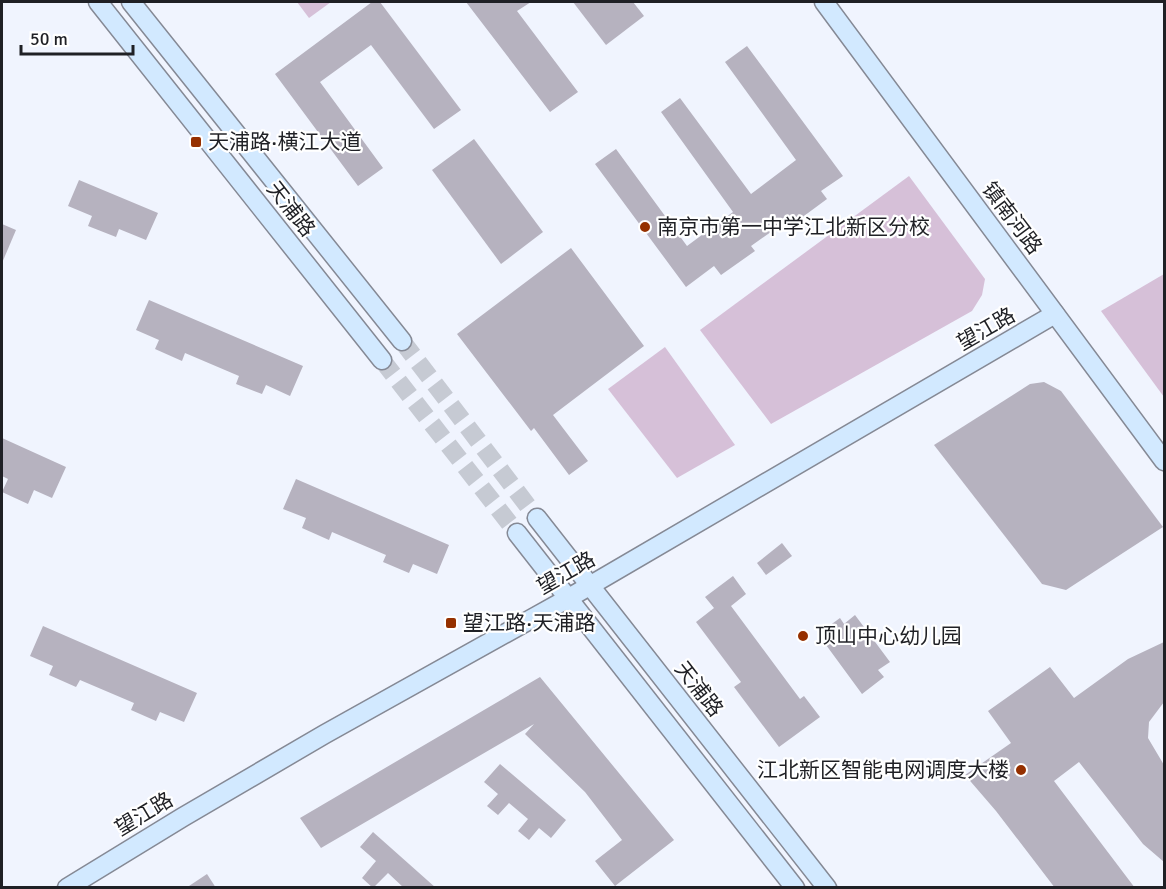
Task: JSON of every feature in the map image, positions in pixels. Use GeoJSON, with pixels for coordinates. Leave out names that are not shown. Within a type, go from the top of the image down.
{"type":"FeatureCollection","features":[{"type":"Feature","properties":{"kind":"street","name":"天浦路"},"geometry":{"type":"LineString","coordinates":[[98,2],[382,360]]}},
{"type":"Feature","properties":{"kind":"street","name":"天浦路"},"geometry":{"type":"LineString","coordinates":[[131,2],[402,341]]}},
{"type":"Feature","properties":{"kind":"street","name":"镇南河路"},"geometry":{"type":"LineString","coordinates":[[824,2],[1164,460]]}},
{"type":"Feature","properties":{"kind":"street","name":"望江路"},"geometry":{"type":"LineString","coordinates":[[67,888],[325,734],[590,586],[1055,314]]}},
{"type":"Feature","properties":{"kind":"street","name":"天浦路"},"geometry":{"type":"LineString","coordinates":[[537,518],[827,888]]}},
{"type":"Feature","properties":{"kind":"street"},"geometry":{"type":"LineString","coordinates":[[517,533],[795,888]]}},
{"type":"Feature","properties":{"kind":"shaded area"},"geometry":{"type":"Polygon","coordinates":[[[297,2],[331,2],[309,18],[297,2]]]}},
{"type":"Feature","properties":{"kind":"shaded area"},"geometry":{"type":"Polygon","coordinates":[[[909,176],[985,279],[982,295],[972,311],[771,424],[700,330],[909,176]]]}},
{"type":"Feature","properties":{"kind":"shaded area"},"geometry":{"type":"Polygon","coordinates":[[[1164,274],[1164,397],[1101,311],[1164,274]]]}},
{"type":"Feature","properties":{"kind":"shaded area"},"geometry":{"type":"Polygon","coordinates":[[[665,347],[735,445],[677,478],[608,389],[665,347]]]}},
{"type":"Feature","properties":{"kind":"building"},"geometry":{"type":"Polygon","coordinates":[[[372,2],[380,2],[461,110],[434,129],[371,45],[320,82],[383,168],[358,186],[275,74],[372,2]]]}},
{"type":"Feature","properties":{"kind":"building"},"geometry":{"type":"Polygon","coordinates":[[[466,2],[531,2],[517,11],[578,92],[550,112],[466,2]]]}},
{"type":"Feature","properties":{"kind":"building"},"geometry":{"type":"Polygon","coordinates":[[[573,2],[633,2],[644,16],[606,45],[573,2]]]}},
{"type":"Feature","properties":{"kind":"building"},"geometry":{"type":"Polygon","coordinates":[[[747,46],[843,176],[821,191],[827,199],[789,227],[785,222],[751,246],[755,251],[721,275],[714,266],[686,287],[595,164],[616,149],[687,246],[733,212],[661,112],[680,98],[751,194],[796,160],[725,62],[747,46]]]}},
{"type":"Feature","properties":{"kind":"building"},"geometry":{"type":"Polygon","coordinates":[[[474,139],[543,232],[501,264],[432,170],[474,139]]]}},
{"type":"Feature","properties":{"kind":"building"},"geometry":{"type":"Polygon","coordinates":[[[79,180],[158,213],[146,240],[119,229],[116,237],[88,226],[92,216],[68,206],[79,180]]]}},
{"type":"Feature","properties":{"kind":"building"},"geometry":{"type":"Polygon","coordinates":[[[2,224],[16,230],[2,263],[2,224]]]}},
{"type":"Feature","properties":{"kind":"building"},"geometry":{"type":"Polygon","coordinates":[[[571,248],[644,346],[553,415],[588,461],[569,475],[534,428],[531,431],[457,334],[571,248]]]}},
{"type":"Feature","properties":{"kind":"building"},"geometry":{"type":"Polygon","coordinates":[[[149,300],[303,366],[290,396],[266,385],[262,394],[236,384],[239,376],[185,353],[182,361],[155,349],[159,340],[136,330],[149,300]]]}},
{"type":"Feature","properties":{"kind":"building"},"geometry":{"type":"Polygon","coordinates":[[[1044,382],[1061,391],[1163,527],[1066,590],[1042,584],[934,445],[1030,384],[1044,382]]]}},
{"type":"Feature","properties":{"kind":"building"},"geometry":{"type":"Polygon","coordinates":[[[2,438],[66,467],[52,498],[34,490],[28,504],[2,492],[8,479],[2,476],[2,438]]]}},
{"type":"Feature","properties":{"kind":"building"},"geometry":{"type":"Polygon","coordinates":[[[296,479],[449,545],[437,574],[413,564],[409,573],[383,562],[386,555],[332,532],[329,540],[302,528],[306,518],[283,509],[296,479]]]}},
{"type":"Feature","properties":{"kind":"building"},"geometry":{"type":"Polygon","coordinates":[[[782,543],[792,556],[766,575],[757,563],[782,543]]]}},
{"type":"Feature","properties":{"kind":"building"},"geometry":{"type":"Polygon","coordinates":[[[733,576],[746,594],[731,606],[800,699],[804,696],[820,717],[779,747],[734,687],[741,682],[696,622],[714,608],[705,597],[733,576]]]}},
{"type":"Feature","properties":{"kind":"building"},"geometry":{"type":"Polygon","coordinates":[[[855,615],[890,662],[878,670],[884,677],[862,694],[818,634],[840,618],[844,624],[855,615]]]}},
{"type":"Feature","properties":{"kind":"building"},"geometry":{"type":"Polygon","coordinates":[[[43,626],[197,693],[184,722],[160,712],[156,721],[131,710],[134,703],[80,680],[76,687],[49,675],[53,666],[30,656],[43,626]]]}},
{"type":"Feature","properties":{"kind":"building","name":"江北新区智能电网调度大楼"},"geometry":{"type":"Polygon","coordinates":[[[1164,642],[1164,702],[1149,722],[1148,738],[1164,765],[1164,862],[1143,844],[1079,762],[1054,781],[1135,888],[1055,888],[996,811],[965,775],[1011,743],[988,711],[1050,667],[1074,698],[1128,659],[1164,642]]]}},
{"type":"Feature","properties":{"kind":"building"},"geometry":{"type":"Polygon","coordinates":[[[540,677],[674,840],[615,886],[595,861],[622,840],[585,792],[525,734],[534,724],[321,848],[300,818],[540,677]]]}},
{"type":"Feature","properties":{"kind":"building"},"geometry":{"type":"Polygon","coordinates":[[[500,764],[566,820],[551,838],[539,828],[529,840],[518,831],[528,819],[509,803],[498,815],[487,806],[498,794],[484,782],[500,764]]]}},
{"type":"Feature","properties":{"kind":"building"},"geometry":{"type":"Polygon","coordinates":[[[373,832],[436,888],[404,888],[388,873],[373,888],[362,878],[376,861],[360,847],[373,832]]]}},
{"type":"Feature","properties":{"kind":"building"},"geometry":{"type":"Polygon","coordinates":[[[207,874],[216,888],[186,888],[207,874]]]}},
{"type":"Feature","properties":{"kind":"tunnel"},"geometry":{"type":"LineString","coordinates":[[402,341],[537,518]]}},
{"type":"Feature","properties":{"kind":"tunnel"},"geometry":{"type":"LineString","coordinates":[[382,360],[517,533]]}},
{"type":"Feature","properties":{"kind":"place","name":"天浦路·横江大道"},"geometry":{"type":"Point","coordinates":[196,142]}},
{"type":"Feature","properties":{"kind":"place","name":"南京市第一中学江北新区分校"},"geometry":{"type":"Point","coordinates":[645,227]}},
{"type":"Feature","properties":{"kind":"place","name":"望江路·天浦路"},"geometry":{"type":"Point","coordinates":[451,623]}},
{"type":"Feature","properties":{"kind":"place","name":"顶山中心幼儿园"},"geometry":{"type":"Point","coordinates":[803,636]}},
{"type":"Feature","properties":{"kind":"place","name":"江北新区智能电网调度大楼"},"geometry":{"type":"Point","coordinates":[1021,770]}}]}
